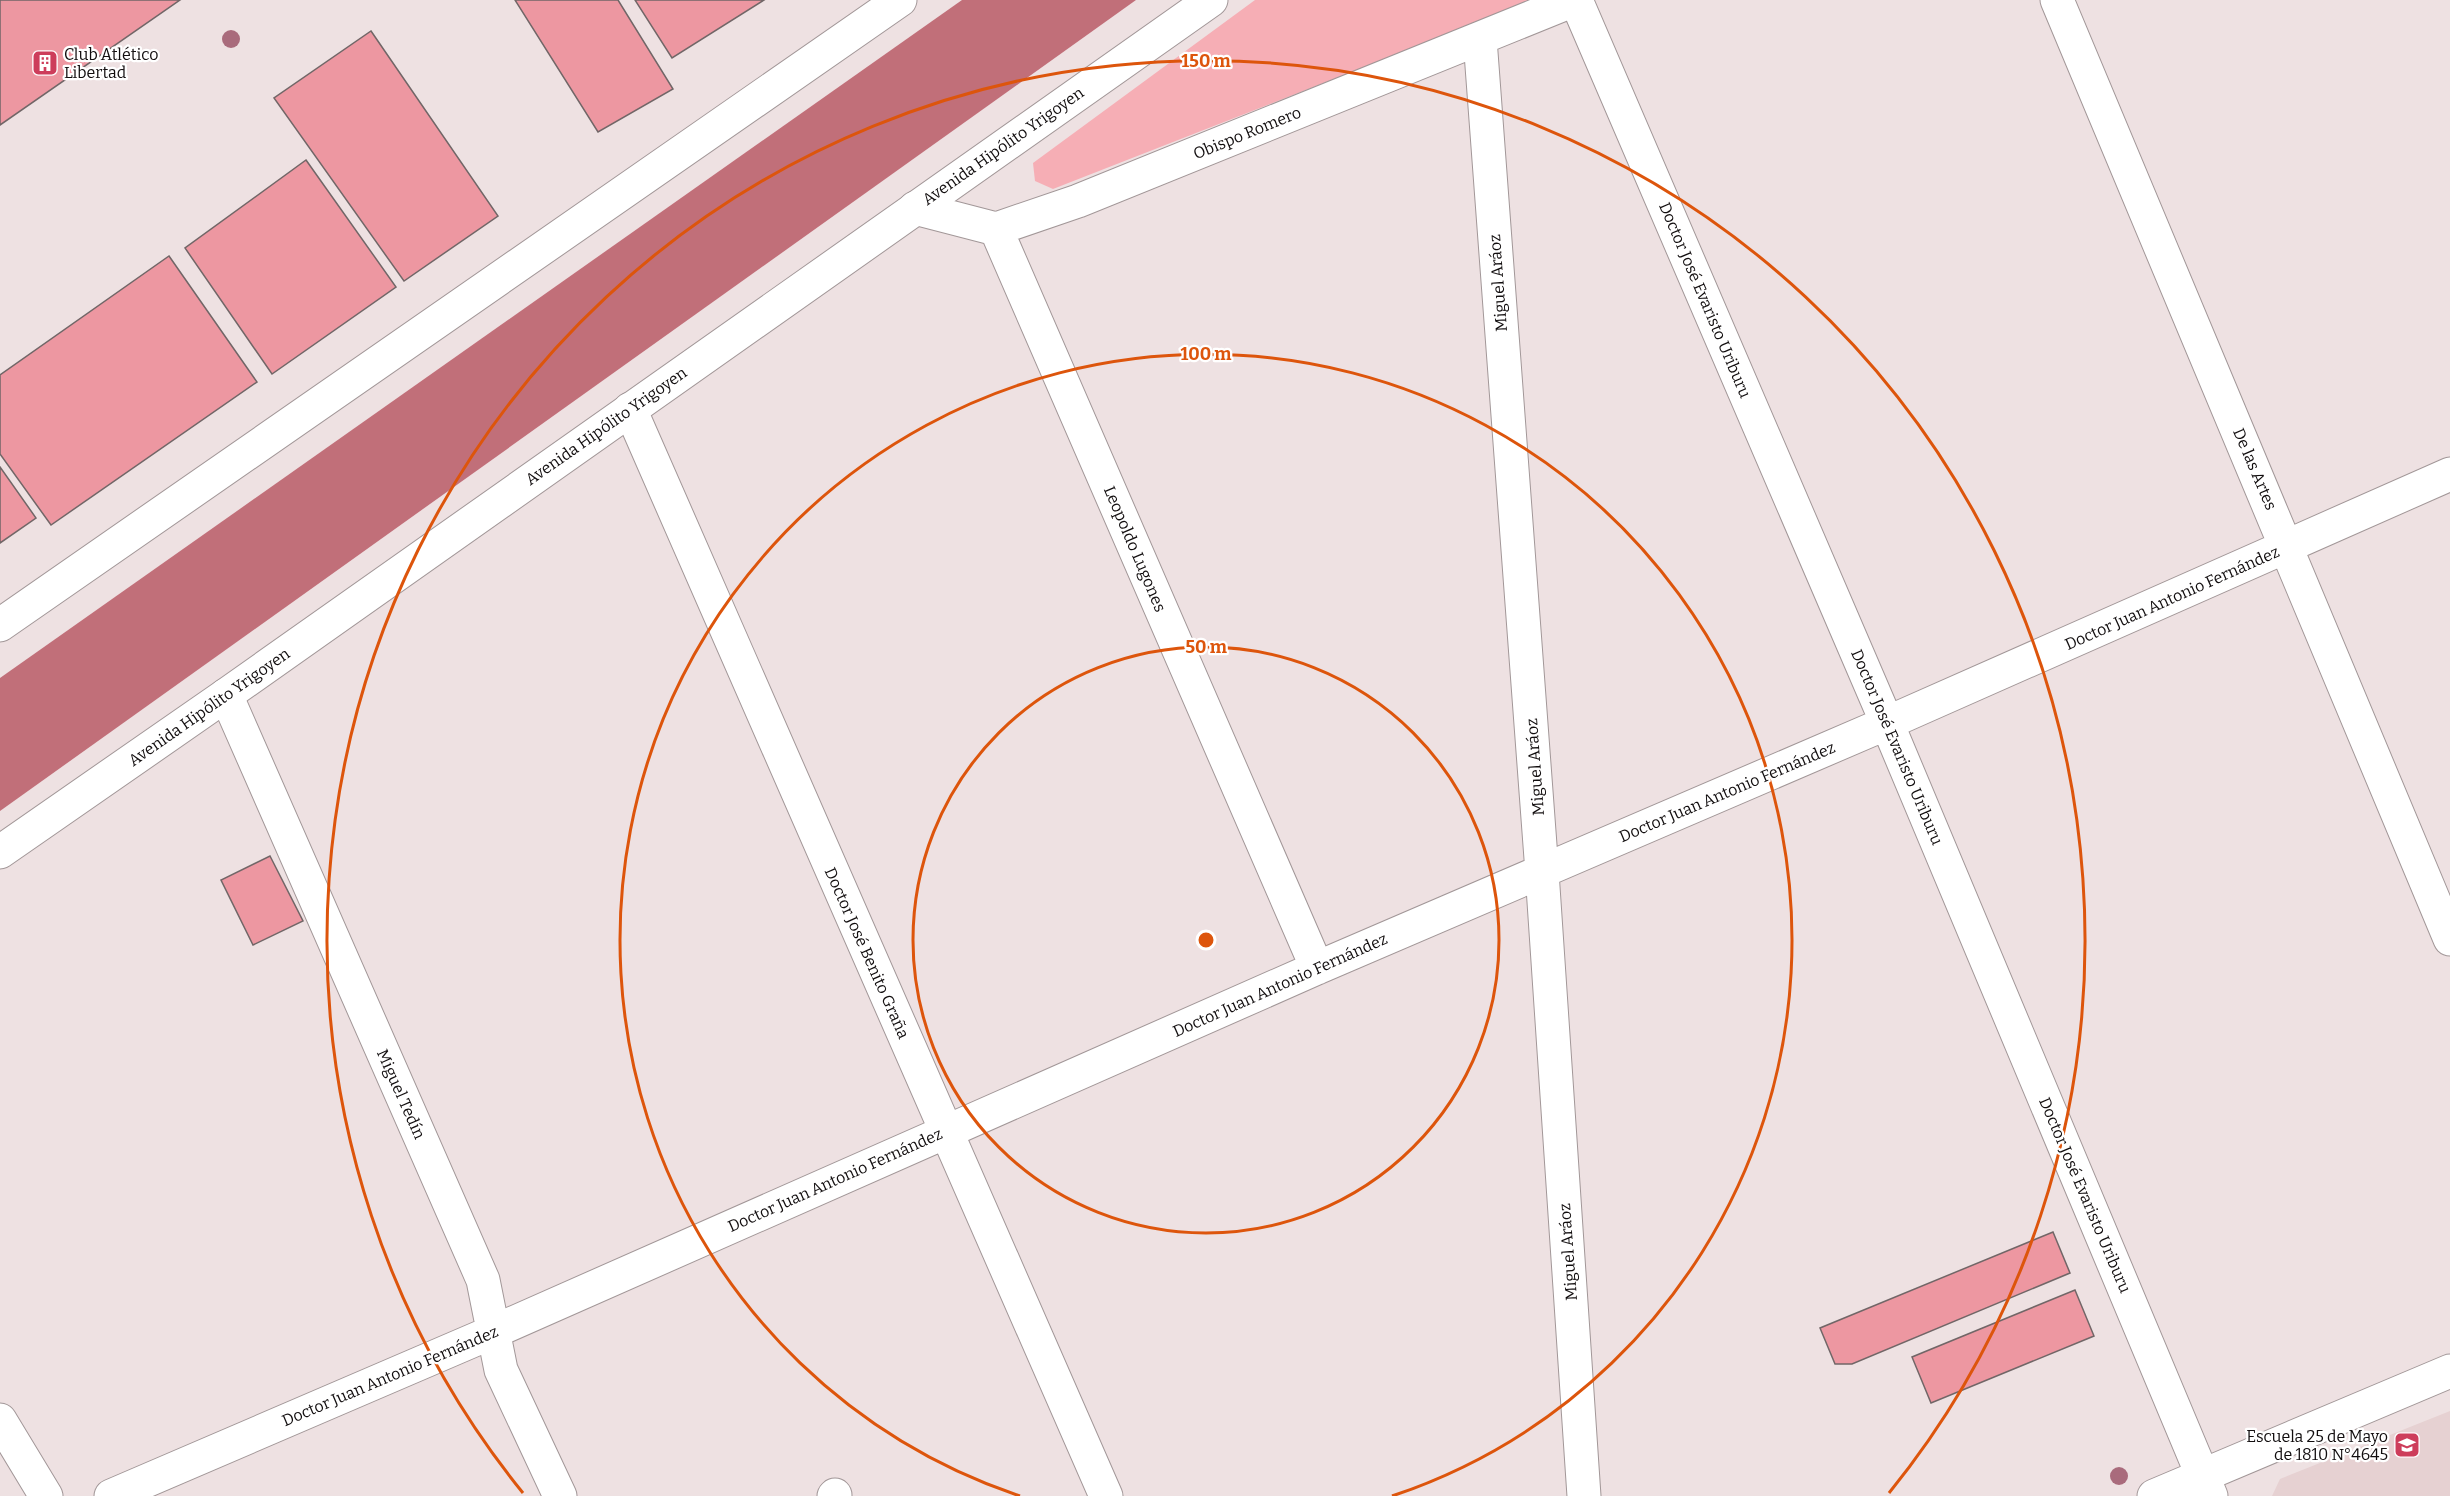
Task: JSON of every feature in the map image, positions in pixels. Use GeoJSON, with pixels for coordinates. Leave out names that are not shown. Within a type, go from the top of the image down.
{"type":"FeatureCollection","features":[{"type":"Feature","properties":{"kind":"main road"},"geometry":{"type":"LineString","coordinates":[[0,625],[900,0]]}},
{"type":"Feature","properties":{"kind":"main road","name":"Avenida Hipólito Yrigoyen"},"geometry":{"type":"LineString","coordinates":[[0,852],[226,696],[1211,0]]}},
{"type":"Feature","properties":{"kind":"main road","name":"Obispo Romero"},"geometry":{"type":"LineString","coordinates":[[996,229],[1078,201],[1575,0]]}},
{"type":"Feature","properties":{"kind":"main road","name":"Doctor José Evaristo Uriburu"},"geometry":{"type":"LineString","coordinates":[[1575,0],[1887,723],[2206,1486]]}},
{"type":"Feature","properties":{"kind":"main road","name":"De las Artes"},"geometry":{"type":"LineString","coordinates":[[2057,0],[2288,547],[2450,939]]}},
{"type":"Feature","properties":{"kind":"main road","name":"Miguel Aráoz"},"geometry":{"type":"LineString","coordinates":[[1480,39],[1542,872],[1584,1496]]}},
{"type":"Feature","properties":{"kind":"main road"},"geometry":{"type":"LineString","coordinates":[[915,208],[996,229]]}},
{"type":"Feature","properties":{"kind":"main road","name":"Leopoldo Lugones"},"geometry":{"type":"LineString","coordinates":[[996,229],[1317,968]]}},
{"type":"Feature","properties":{"kind":"main road","name":"Doctor José Benito Graña"},"geometry":{"type":"LineString","coordinates":[[630,409],[1106,1496]]}},
{"type":"Feature","properties":{"kind":"main road","name":"Doctor Juan Antonio Fernández"},"geometry":{"type":"LineString","coordinates":[[111,1496],[495,1331],[1317,968],[1887,723],[2450,474]]}},
{"type":"Feature","properties":{"kind":"main road","name":"Miguel Tedín"},"geometry":{"type":"LineString","coordinates":[[226,696],[483,1280],[501,1370],[560,1496]]}},
{"type":"Feature","properties":{"kind":"main road"},"geometry":{"type":"LineString","coordinates":[[2154,1496],[2206,1486],[2450,1371]]}},
{"type":"Feature","properties":{"kind":"main road"},"geometry":{"type":"LineString","coordinates":[[0,1420],[46,1496]]}},
{"type":"Feature","properties":{"kind":"shaded area"},"geometry":{"type":"Polygon","coordinates":[[[962,0],[1136,0],[0,811],[0,678],[962,0]]]}},
{"type":"Feature","properties":{"kind":"shaded area"},"geometry":{"type":"Polygon","coordinates":[[[1255,0],[1535,0],[1053,189],[1035,181],[1033,163],[1255,0]]]}},
{"type":"Feature","properties":{"kind":"shaded area","name":"Escuela 25 de Mayo de 1810 N°4645"},"geometry":{"type":"Polygon","coordinates":[[[2450,1411],[2450,1496],[2272,1496],[2280,1479],[2450,1411]]]}},
{"type":"Feature","properties":{"kind":"building","name":"Club Atlético Libertad"},"geometry":{"type":"Polygon","coordinates":[[[0,0],[180,0],[0,125],[0,0]]]}},
{"type":"Feature","properties":{"kind":"building"},"geometry":{"type":"Polygon","coordinates":[[[515,0],[618,0],[673,89],[598,132],[515,0]]]}},
{"type":"Feature","properties":{"kind":"building"},"geometry":{"type":"Polygon","coordinates":[[[635,0],[764,0],[672,58],[635,0]]]}},
{"type":"Feature","properties":{"kind":"building"},"geometry":{"type":"Polygon","coordinates":[[[371,31],[498,216],[404,281],[274,98],[371,31]]]}},
{"type":"Feature","properties":{"kind":"building"},"geometry":{"type":"Polygon","coordinates":[[[306,160],[396,287],[272,374],[185,248],[306,160]]]}},
{"type":"Feature","properties":{"kind":"building"},"geometry":{"type":"Polygon","coordinates":[[[169,256],[257,382],[51,525],[0,454],[0,375],[169,256]]]}},
{"type":"Feature","properties":{"kind":"building"},"geometry":{"type":"Polygon","coordinates":[[[0,467],[36,518],[0,543],[0,467]]]}},
{"type":"Feature","properties":{"kind":"building"},"geometry":{"type":"Polygon","coordinates":[[[270,856],[303,921],[253,945],[221,880],[270,856]]]}},
{"type":"Feature","properties":{"kind":"building"},"geometry":{"type":"Polygon","coordinates":[[[2053,1232],[2070,1273],[1852,1364],[1835,1364],[1820,1328],[2053,1232]]]}},
{"type":"Feature","properties":{"kind":"building"},"geometry":{"type":"Polygon","coordinates":[[[2075,1290],[2094,1336],[1931,1403],[1912,1357],[2075,1290]]]}},
{"type":"Feature","properties":{"kind":"place","name":"Club Atlético Libertad"},"geometry":{"type":"Point","coordinates":[45,63]}},
{"type":"Feature","properties":{"kind":"place","name":"Escuela 25 de Mayo de 1810 N°4645"},"geometry":{"type":"Point","coordinates":[2407,1445]}}]}
